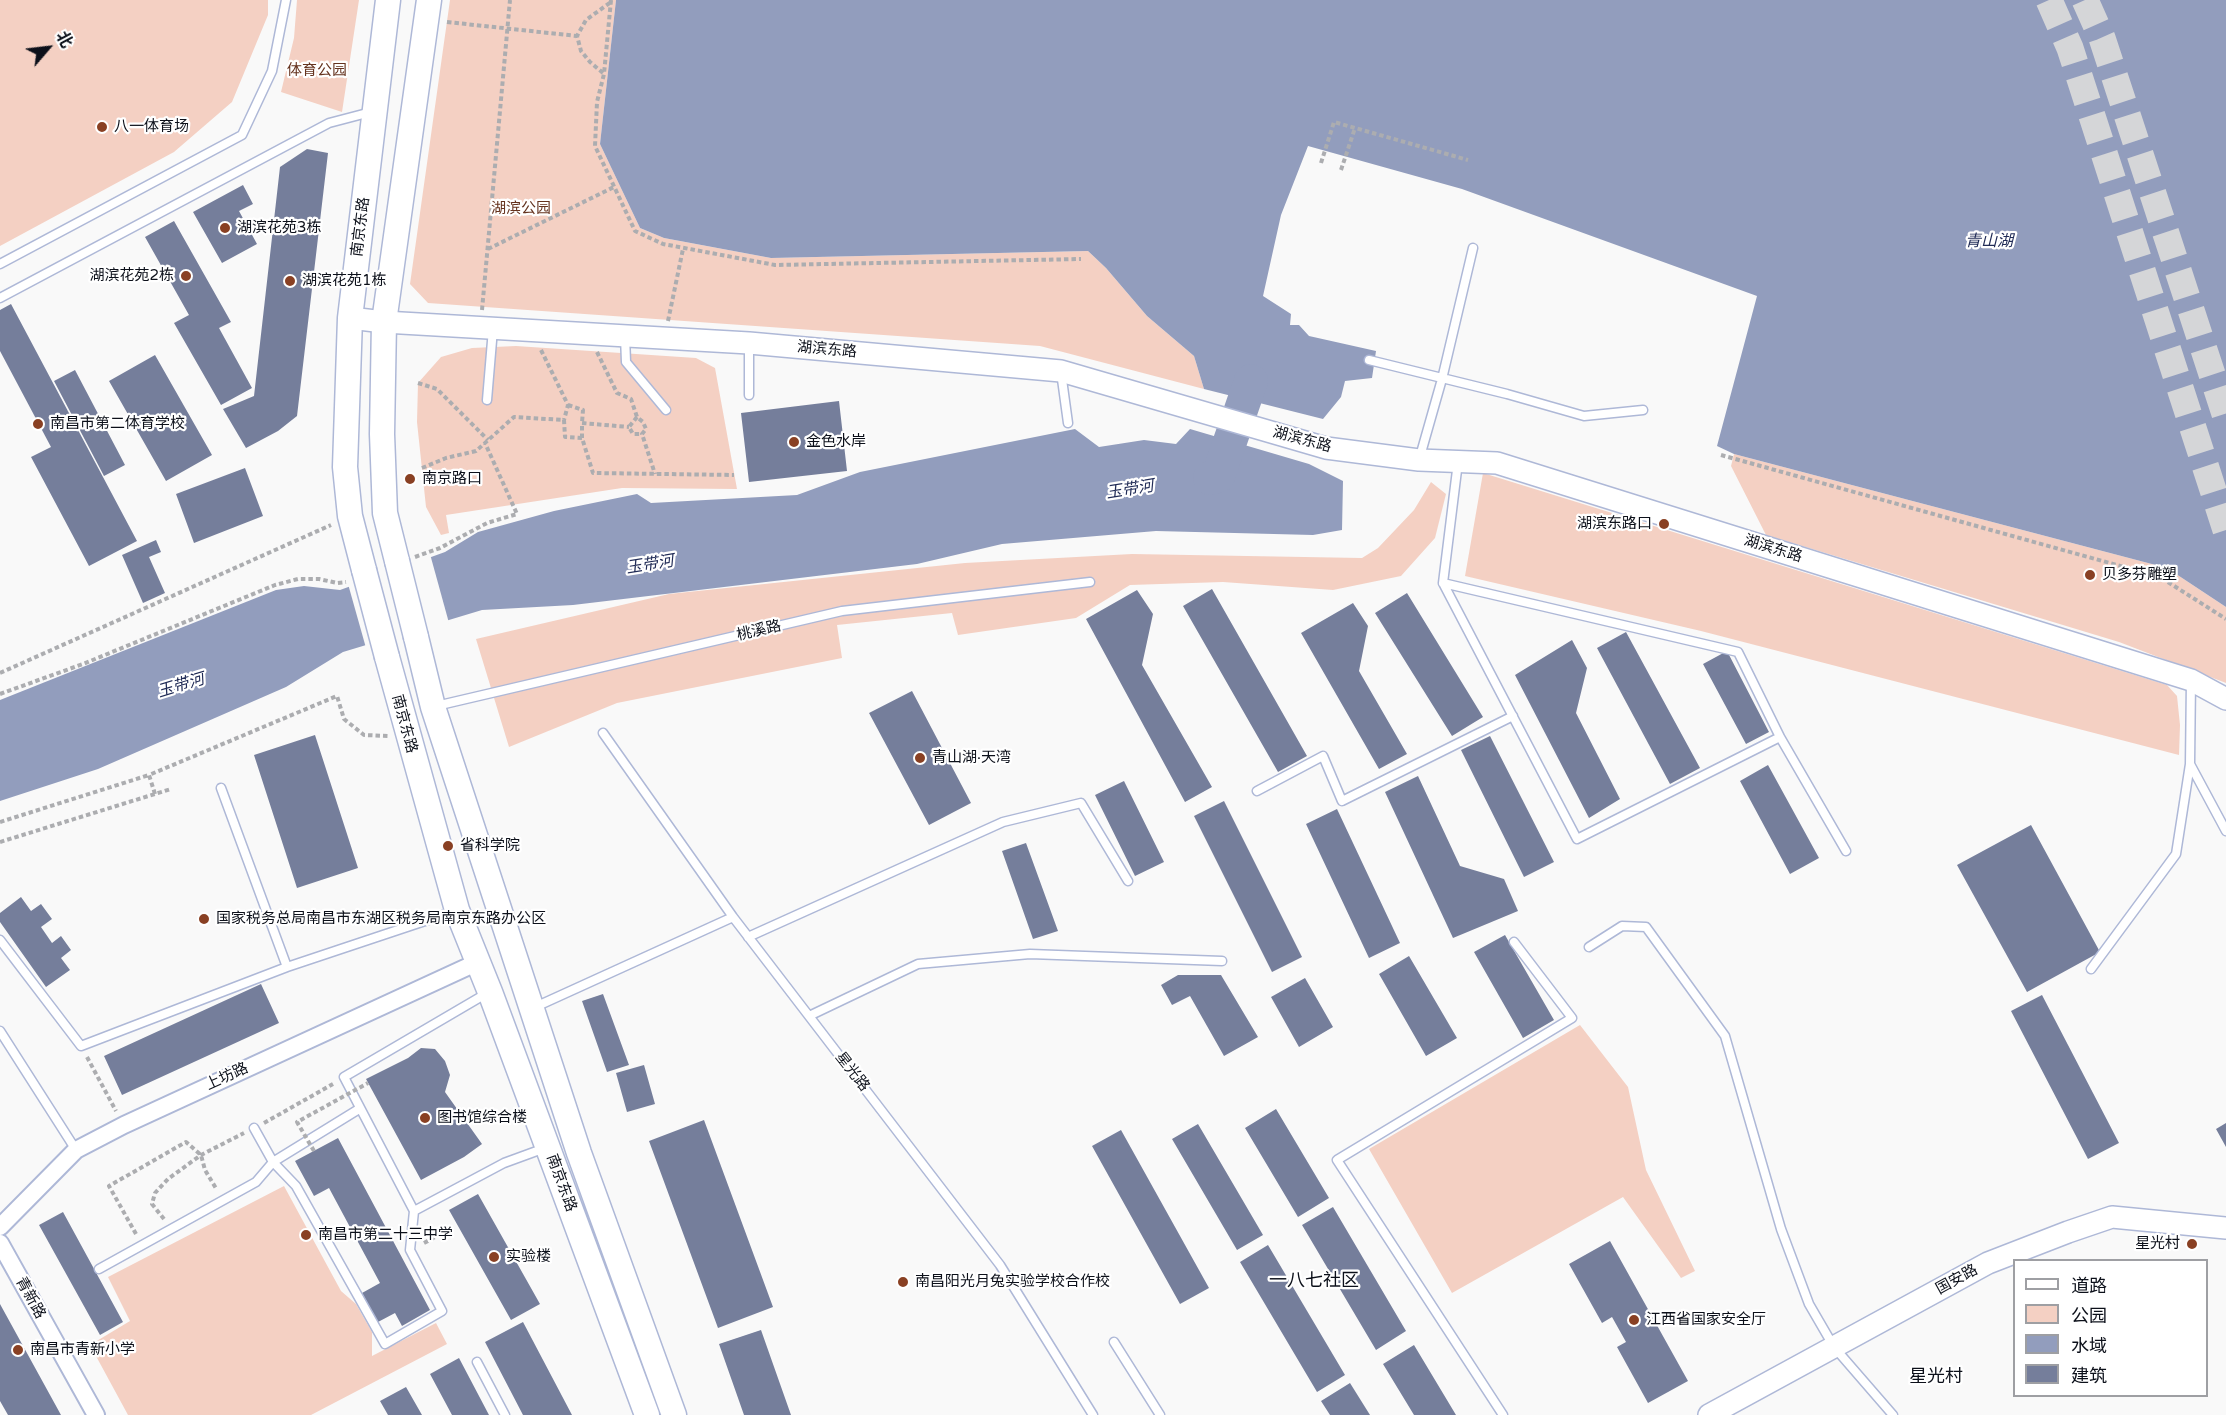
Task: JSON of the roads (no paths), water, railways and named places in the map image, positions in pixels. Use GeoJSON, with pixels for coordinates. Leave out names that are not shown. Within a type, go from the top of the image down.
{"type":"FeatureCollection","features":[{"type":"Feature","properties":{"kind":"main road","name":"南京东路"},"geometry":{"type":"LineString","coordinates":[[388,0],[350,318],[345,467],[359,576],[387,657],[457,910],[490,992],[646,1415]]}},
{"type":"Feature","properties":{"kind":"main road","name":"南京东路"},"geometry":{"type":"LineString","coordinates":[[429,0],[384,322],[382,434],[385,513],[402,560],[416,637],[433,707],[579,1153],[674,1415]]}},
{"type":"Feature","properties":{"kind":"street","name":"湖滨东路"},"geometry":{"type":"LineString","coordinates":[[350,318],[384,322],[749,343],[1061,371],[1326,448],[1419,460],[1497,463],[2191,680],[2226,699]]}},
{"type":"Feature","properties":{"kind":"street","name":"上坊路"},"geometry":{"type":"LineString","coordinates":[[0,1227],[76,1150],[124,1125],[478,962]]}},
{"type":"Feature","properties":{"kind":"street","name":"国安路"},"geometry":{"type":"LineString","coordinates":[[1709,1415],[1988,1263],[2068,1232],[2112,1217],[2226,1228]]}},
{"type":"Feature","properties":{"kind":"street","name":"青新路"},"geometry":{"type":"LineString","coordinates":[[0,1243],[96,1415]]}},
{"type":"Feature","properties":{"kind":"lane"},"geometry":{"type":"LineString","coordinates":[[0,264],[242,135],[272,71],[286,0]]}},
{"type":"Feature","properties":{"kind":"lane"},"geometry":{"type":"LineString","coordinates":[[0,298],[328,123],[375,111]]}},
{"type":"Feature","properties":{"kind":"lane"},"geometry":{"type":"LineString","coordinates":[[1419,460],[1442,379],[1473,248]]}},
{"type":"Feature","properties":{"kind":"lane"},"geometry":{"type":"LineString","coordinates":[[486,328],[487,400]]}},
{"type":"Feature","properties":{"kind":"lane"},"geometry":{"type":"LineString","coordinates":[[625,336],[626,362],[666,410]]}},
{"type":"Feature","properties":{"kind":"lane"},"geometry":{"type":"LineString","coordinates":[[749,343],[749,395]]}},
{"type":"Feature","properties":{"kind":"lane"},"geometry":{"type":"LineString","coordinates":[[1369,360],[1508,394],[1584,416],[1643,410]]}},
{"type":"Feature","properties":{"kind":"lane"},"geometry":{"type":"LineString","coordinates":[[1061,371],[1068,423]]}},
{"type":"Feature","properties":{"kind":"lane"},"geometry":{"type":"LineString","coordinates":[[1458,462],[1443,583],[1577,839],[1780,737]]}},
{"type":"Feature","properties":{"kind":"lane","name":"桃溪路"},"geometry":{"type":"LineString","coordinates":[[433,707],[842,612],[1090,582]]}},
{"type":"Feature","properties":{"kind":"lane"},"geometry":{"type":"LineString","coordinates":[[1443,583],[1738,652],[1780,737],[1846,851]]}},
{"type":"Feature","properties":{"kind":"lane"},"geometry":{"type":"LineString","coordinates":[[2091,969],[2176,854],[2190,764],[2191,680]]}},
{"type":"Feature","properties":{"kind":"lane"},"geometry":{"type":"LineString","coordinates":[[1257,791],[1323,756],[1342,801],[1513,716]]}},
{"type":"Feature","properties":{"kind":"lane","name":"星光路"},"geometry":{"type":"LineString","coordinates":[[603,733],[733,917],[1000,1265],[1093,1415]]}},
{"type":"Feature","properties":{"kind":"lane"},"geometry":{"type":"LineString","coordinates":[[2190,764],[2226,831]]}},
{"type":"Feature","properties":{"kind":"lane"},"geometry":{"type":"LineString","coordinates":[[221,788],[287,967]]}},
{"type":"Feature","properties":{"kind":"lane"},"geometry":{"type":"LineString","coordinates":[[748,937],[1003,822],[1081,802],[1128,881]]}},
{"type":"Feature","properties":{"kind":"lane"},"geometry":{"type":"LineString","coordinates":[[0,940],[81,1046],[287,967],[457,910]]}},
{"type":"Feature","properties":{"kind":"lane"},"geometry":{"type":"LineString","coordinates":[[533,1008],[733,917]]}},
{"type":"Feature","properties":{"kind":"lane"},"geometry":{"type":"LineString","coordinates":[[1589,947],[1622,926],[1646,927],[1725,1035],[1781,1229],[1809,1304],[1834,1347],[1893,1415]]}},
{"type":"Feature","properties":{"kind":"lane"},"geometry":{"type":"LineString","coordinates":[[1503,1415],[1337,1160],[1572,1018],[1514,942]]}},
{"type":"Feature","properties":{"kind":"lane"},"geometry":{"type":"LineString","coordinates":[[809,1016],[918,964],[1030,954],[1222,961]]}},
{"type":"Feature","properties":{"kind":"lane"},"geometry":{"type":"LineString","coordinates":[[254,1128],[273,1162],[296,1186],[385,1344],[442,1311],[410,1250],[414,1211],[345,1077],[490,992]]}},
{"type":"Feature","properties":{"kind":"lane"},"geometry":{"type":"LineString","coordinates":[[0,1031],[76,1150]]}},
{"type":"Feature","properties":{"kind":"lane"},"geometry":{"type":"LineString","coordinates":[[99,1269],[256,1182],[273,1162],[359,1108]]}},
{"type":"Feature","properties":{"kind":"lane"},"geometry":{"type":"LineString","coordinates":[[414,1211],[504,1163],[547,1148]]}},
{"type":"Feature","properties":{"kind":"lane"},"geometry":{"type":"LineString","coordinates":[[1114,1342],[1160,1415]]}},
{"type":"Feature","properties":{"kind":"lane"},"geometry":{"type":"LineString","coordinates":[[477,1362],[505,1415]]}},
{"type":"Feature","properties":{"kind":"water","name":"青山湖"},"geometry":{"type":"Polygon","coordinates":[[[616,0],[2226,0],[2226,607],[2167,568],[1734,454],[1717,446],[1757,296],[1462,189],[1308,146],[1281,215],[1263,296],[1291,314],[1290,325],[1299,325],[1309,336],[1376,351],[1372,378],[1345,381],[1341,397],[1323,419],[1204,389],[1194,356],[1147,316],[1106,268],[1088,251],[771,258],[664,238],[640,228],[600,144],[616,0]]]}},
{"type":"Feature","properties":{"kind":"water"},"geometry":{"type":"Polygon","coordinates":[[[1075,429],[1099,447],[1144,440],[1176,444],[1190,429],[1309,464],[1343,481],[1342,530],[1313,535],[1156,531],[1002,544],[917,564],[573,605],[482,610],[343,652],[286,687],[98,769],[0,801],[0,700],[276,590],[304,586],[340,590],[445,552],[478,532],[554,511],[637,494],[651,503],[797,495],[860,472],[1075,429]]]}},
{"type":"Feature","properties":{"kind":"waterway","name":"玉带河"},"geometry":{"type":"LineString","coordinates":[[1210,478],[1218,476],[1251,381]]}},
{"type":"Feature","properties":{"kind":"tunnel"},"geometry":{"type":"LineString","coordinates":[[2049,0],[2070,48],[2226,530]]}},
{"type":"Feature","properties":{"kind":"tunnel"},"geometry":{"type":"LineString","coordinates":[[2085,0],[2102,38],[2226,417]]}},
{"type":"Feature","properties":{"kind":"place","name":"八一体育场"},"geometry":{"type":"Point","coordinates":[102,127]}},
{"type":"Feature","properties":{"kind":"place","name":"湖滨花苑3栋"},"geometry":{"type":"Point","coordinates":[225,228]}},
{"type":"Feature","properties":{"kind":"place","name":"湖滨花苑2栋"},"geometry":{"type":"Point","coordinates":[186,276]}},
{"type":"Feature","properties":{"kind":"place","name":"湖滨花苑1栋"},"geometry":{"type":"Point","coordinates":[290,281]}},
{"type":"Feature","properties":{"kind":"place","name":"南昌市第二体育学校"},"geometry":{"type":"Point","coordinates":[38,424]}},
{"type":"Feature","properties":{"kind":"place","name":"金色水岸"},"geometry":{"type":"Point","coordinates":[794,442]}},
{"type":"Feature","properties":{"kind":"place","name":"南京路口"},"geometry":{"type":"Point","coordinates":[410,479]}},
{"type":"Feature","properties":{"kind":"place","name":"湖滨东路口"},"geometry":{"type":"Point","coordinates":[1664,524]}},
{"type":"Feature","properties":{"kind":"place","name":"贝多芬雕塑"},"geometry":{"type":"Point","coordinates":[2090,575]}},
{"type":"Feature","properties":{"kind":"place","name":"青山湖·天湾"},"geometry":{"type":"Point","coordinates":[920,758]}},
{"type":"Feature","properties":{"kind":"place","name":"省科学院"},"geometry":{"type":"Point","coordinates":[448,846]}},
{"type":"Feature","properties":{"kind":"place","name":"国家税务总局南昌市东湖区税务局南京东路办公区"},"geometry":{"type":"Point","coordinates":[204,919]}},
{"type":"Feature","properties":{"kind":"place","name":"图书馆综合楼"},"geometry":{"type":"Point","coordinates":[425,1118]}},
{"type":"Feature","properties":{"kind":"place","name":"南昌市第二十三中学"},"geometry":{"type":"Point","coordinates":[306,1235]}},
{"type":"Feature","properties":{"kind":"place","name":"星光村"},"geometry":{"type":"Point","coordinates":[2192,1244]}},
{"type":"Feature","properties":{"kind":"place","name":"实验楼"},"geometry":{"type":"Point","coordinates":[494,1257]}},
{"type":"Feature","properties":{"kind":"place","name":"南昌阳光月兔实验学校合作校"},"geometry":{"type":"Point","coordinates":[903,1282]}},
{"type":"Feature","properties":{"kind":"place","name":"江西省国家安全厅"},"geometry":{"type":"Point","coordinates":[1634,1320]}},
{"type":"Feature","properties":{"kind":"place","name":"南昌市青新小学"},"geometry":{"type":"Point","coordinates":[18,1350]}},
{"type":"Feature","properties":{"kind":"district","name":"一八七社区"},"geometry":{"type":"Point","coordinates":[1314,1281]}},
{"type":"Feature","properties":{"kind":"district","name":"星光村"},"geometry":{"type":"Point","coordinates":[1936,1377]}},
{"type":"Feature","properties":{"kind":"park label","name":"体育公园"},"geometry":{"type":"Point","coordinates":[317,71]}},
{"type":"Feature","properties":{"kind":"park label","name":"湖滨公园"},"geometry":{"type":"Point","coordinates":[521,209]}}]}
